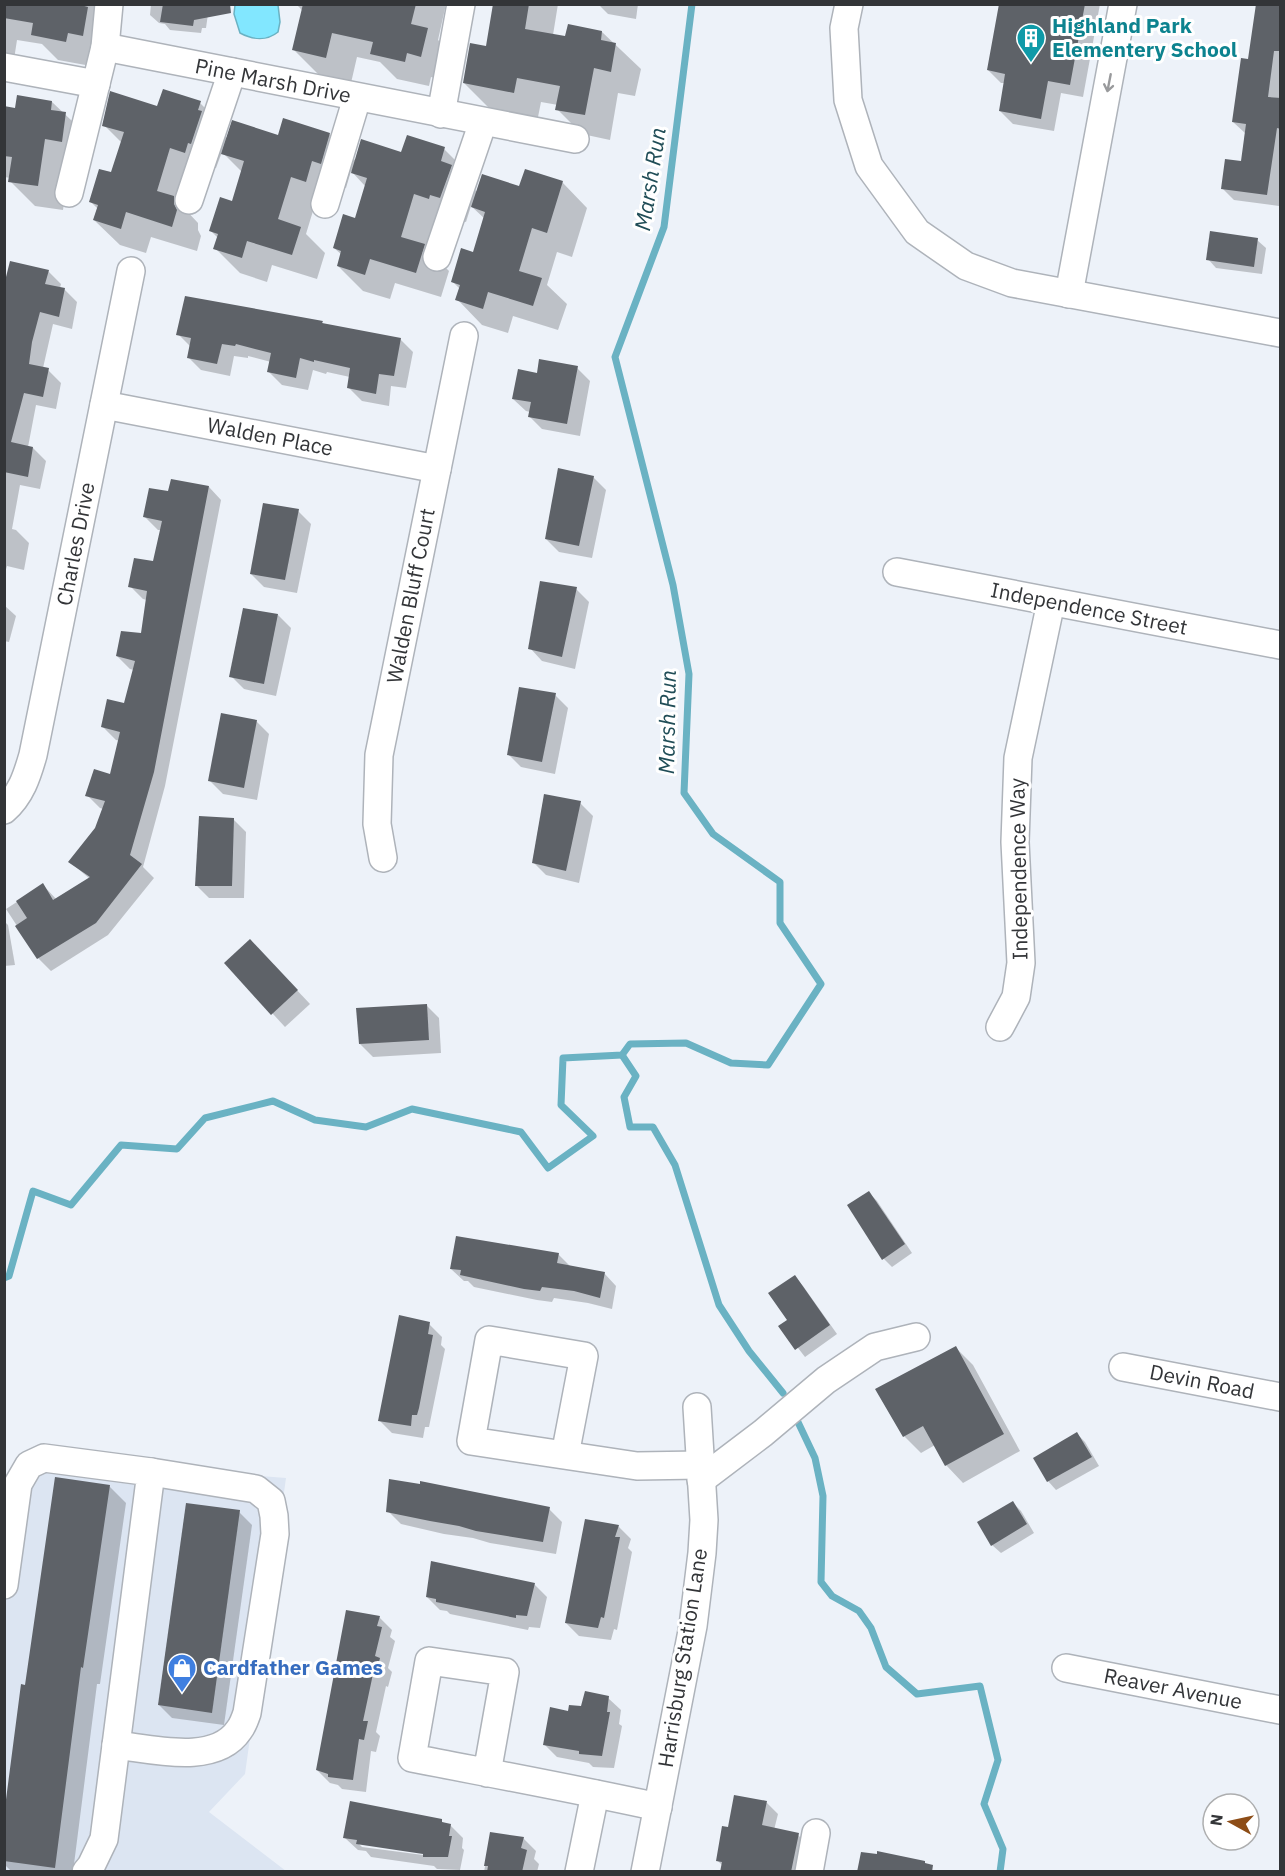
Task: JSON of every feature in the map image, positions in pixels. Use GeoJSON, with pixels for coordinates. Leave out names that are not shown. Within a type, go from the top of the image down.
{"type":"FeatureCollection","features":[{"type":"Feature","properties":{"kind":"street"},"geometry":{"type":"LineString","coordinates":[[69,193],[105,47],[110,4]]}},
{"type":"Feature","properties":{"kind":"street"},"geometry":{"type":"LineString","coordinates":[[441,114],[461,4]]}},
{"type":"Feature","properties":{"kind":"street"},"geometry":{"type":"LineString","coordinates":[[849,4],[844,28],[848,100],[869,166],[917,232],[966,266],[1012,283],[1281,333]]}},
{"type":"Feature","properties":{"kind":"street"},"geometry":{"type":"LineString","coordinates":[[1069,294],[1123,4]]}},
{"type":"Feature","properties":{"kind":"street","name":"Pine Marsh Drive"},"geometry":{"type":"LineString","coordinates":[[105,47],[575,139]]}},
{"type":"Feature","properties":{"kind":"street"},"geometry":{"type":"LineString","coordinates":[[4,67],[96,84]]}},
{"type":"Feature","properties":{"kind":"street"},"geometry":{"type":"LineString","coordinates":[[189,200],[231,72]]}},
{"type":"Feature","properties":{"kind":"street"},"geometry":{"type":"LineString","coordinates":[[325,204],[357,98]]}},
{"type":"Feature","properties":{"kind":"street"},"geometry":{"type":"LineString","coordinates":[[437,257],[483,122]]}},
{"type":"Feature","properties":{"kind":"street","name":"Charles Drive"},"geometry":{"type":"LineString","coordinates":[[4,810],[12,803],[25,781],[33,755],[131,271]]}},
{"type":"Feature","properties":{"kind":"street","name":"Walden Bluff Court"},"geometry":{"type":"LineString","coordinates":[[383,858],[377,824],[380,755],[464,336]]}},
{"type":"Feature","properties":{"kind":"street","name":"Walden Place"},"geometry":{"type":"LineString","coordinates":[[104,405],[437,469]]}},
{"type":"Feature","properties":{"kind":"street","name":"Independence Street"},"geometry":{"type":"LineString","coordinates":[[897,572],[1281,645]]}},
{"type":"Feature","properties":{"kind":"street","name":"Independence Way"},"geometry":{"type":"LineString","coordinates":[[1000,1027],[1016,997],[1021,963],[1015,842],[1018,758],[1051,602]]}},
{"type":"Feature","properties":{"kind":"street"},"geometry":{"type":"LineString","coordinates":[[565,1455],[584,1356],[489,1340],[471,1441],[637,1466],[701,1473],[764,1433],[826,1380],[875,1347],[916,1337]]}},
{"type":"Feature","properties":{"kind":"street","name":"Devin Road"},"geometry":{"type":"LineString","coordinates":[[1123,1367],[1281,1397]]}},
{"type":"Feature","properties":{"kind":"street","name":"Harrisburg Station Lane"},"geometry":{"type":"LineString","coordinates":[[645,1872],[693,1626],[699,1583],[704,1520],[697,1407]]}},
{"type":"Feature","properties":{"kind":"street"},"geometry":{"type":"LineString","coordinates":[[4,1585],[18,1484],[29,1465],[44,1458],[256,1489],[271,1501],[275,1534],[248,1713],[239,1732],[223,1745],[203,1753],[116,1745]]}},
{"type":"Feature","properties":{"kind":"street"},"geometry":{"type":"LineString","coordinates":[[86,1872],[104,1839],[151,1472]]}},
{"type":"Feature","properties":{"kind":"street"},"geometry":{"type":"LineString","coordinates":[[487,1773],[505,1672],[429,1661],[412,1758],[487,1773],[595,1794],[658,1807]]}},
{"type":"Feature","properties":{"kind":"street","name":"Reaver Avenue"},"geometry":{"type":"LineString","coordinates":[[1066,1668],[1281,1710]]}},
{"type":"Feature","properties":{"kind":"street"},"geometry":{"type":"LineString","coordinates":[[579,1872],[595,1794]]}},
{"type":"Feature","properties":{"kind":"street"},"geometry":{"type":"LineString","coordinates":[[808,1872],[816,1833]]}},
{"type":"Feature","properties":{"kind":"shaded area"},"geometry":{"type":"Polygon","coordinates":[[[22,1457],[286,1478],[245,1774],[209,1812],[286,1871],[5,1871],[4,1481],[22,1457]]]}},
{"type":"Feature","properties":{"kind":"water"},"geometry":{"type":"Polygon","coordinates":[[[235,5],[278,5],[280,22],[278,32],[269,37],[260,38],[240,33],[234,14],[235,5]]]}},
{"type":"Feature","properties":{"kind":"building"},"geometry":{"type":"Polygon","coordinates":[[[4,4],[77,4],[88,7],[83,36],[68,33],[66,42],[31,35],[33,23],[4,18],[4,4]]]}},
{"type":"Feature","properties":{"kind":"building"},"geometry":{"type":"Polygon","coordinates":[[[163,4],[230,4],[231,13],[194,20],[193,26],[160,22],[163,4]]]}},
{"type":"Feature","properties":{"kind":"building"},"geometry":{"type":"Polygon","coordinates":[[[303,4],[416,4],[411,24],[428,28],[421,57],[407,53],[405,62],[370,54],[373,42],[332,33],[326,58],[292,50],[303,4]]]}},
{"type":"Feature","properties":{"kind":"building"},"geometry":{"type":"Polygon","coordinates":[[[493,4],[529,4],[525,29],[565,36],[568,24],[602,31],[601,40],[616,43],[611,72],[594,68],[585,115],[555,110],[560,86],[517,78],[514,93],[463,83],[470,43],[486,46],[493,4]]]}},
{"type":"Feature","properties":{"kind":"building","name":"Highland Park Elementery School"},"geometry":{"type":"Polygon","coordinates":[[[999,4],[1085,4],[1070,85],[1048,81],[1041,119],[999,111],[1005,74],[987,70],[999,4]]]}},
{"type":"Feature","properties":{"kind":"building"},"geometry":{"type":"Polygon","coordinates":[[[1256,4],[1281,4],[1281,51],[1274,51],[1268,97],[1281,98],[1281,129],[1277,128],[1267,195],[1221,189],[1225,159],[1241,161],[1246,124],[1232,122],[1241,58],[1248,59],[1256,4]]]}},
{"type":"Feature","properties":{"kind":"building"},"geometry":{"type":"Polygon","coordinates":[[[163,89],[201,101],[198,110],[202,111],[191,144],[188,143],[185,153],[170,148],[157,191],[174,196],[177,210],[172,227],[126,212],[121,229],[93,220],[98,205],[89,202],[99,169],[111,172],[124,132],[102,126],[110,91],[157,106],[163,89]]]}},
{"type":"Feature","properties":{"kind":"building"},"geometry":{"type":"Polygon","coordinates":[[[17,95],[52,101],[51,110],[66,112],[62,142],[45,139],[38,186],[8,182],[12,157],[4,156],[4,106],[15,108],[17,95]]]}},
{"type":"Feature","properties":{"kind":"building"},"geometry":{"type":"Polygon","coordinates":[[[283,118],[330,133],[321,164],[312,161],[306,182],[291,177],[278,219],[301,227],[292,255],[247,241],[242,258],[213,249],[218,234],[209,231],[220,197],[232,201],[244,161],[221,154],[232,120],[278,135],[283,118]]]}},
{"type":"Feature","properties":{"kind":"building"},"geometry":{"type":"Polygon","coordinates":[[[407,135],[445,147],[441,161],[452,165],[440,198],[430,195],[429,199],[414,194],[401,237],[425,244],[416,273],[370,259],[365,275],[337,266],[341,251],[333,248],[343,214],[355,218],[367,178],[351,173],[361,139],[401,152],[407,135]]]}},
{"type":"Feature","properties":{"kind":"building"},"geometry":{"type":"Polygon","coordinates":[[[525,169],[563,181],[547,233],[532,228],[519,271],[542,278],[533,306],[488,292],[483,309],[455,300],[460,285],[451,282],[461,248],[473,252],[485,212],[471,207],[482,174],[519,186],[525,169]]]}},
{"type":"Feature","properties":{"kind":"building"},"geometry":{"type":"Polygon","coordinates":[[[1210,231],[1258,238],[1254,267],[1206,260],[1210,231]]]}},
{"type":"Feature","properties":{"kind":"building"},"geometry":{"type":"Polygon","coordinates":[[[10,261],[49,270],[45,284],[65,288],[59,317],[40,312],[29,364],[49,368],[43,397],[24,393],[11,442],[33,447],[28,477],[4,472],[4,285],[10,261]]]}},
{"type":"Feature","properties":{"kind":"building"},"geometry":{"type":"Polygon","coordinates":[[[185,296],[401,338],[394,376],[379,374],[376,394],[347,388],[350,368],[314,360],[314,362],[300,358],[296,378],[267,372],[271,353],[236,344],[235,346],[222,344],[217,364],[187,358],[191,338],[176,335],[185,296]]]}},
{"type":"Feature","properties":{"kind":"building"},"geometry":{"type":"Polygon","coordinates":[[[539,359],[578,366],[567,424],[528,417],[531,402],[512,399],[518,369],[537,373],[539,359]]]}},
{"type":"Feature","properties":{"kind":"building"},"geometry":{"type":"Polygon","coordinates":[[[558,468],[594,476],[579,546],[545,539],[558,468]]]}},
{"type":"Feature","properties":{"kind":"building"},"geometry":{"type":"Polygon","coordinates":[[[171,479],[209,486],[154,772],[130,855],[142,864],[96,923],[37,959],[15,926],[27,918],[16,901],[43,883],[53,900],[90,877],[68,862],[95,828],[105,801],[85,796],[94,769],[110,774],[120,732],[101,727],[107,699],[124,703],[135,661],[116,656],[121,631],[141,633],[147,591],[128,587],[134,558],[153,561],[162,521],[143,517],[149,488],[168,491],[171,479]]]}},
{"type":"Feature","properties":{"kind":"building"},"geometry":{"type":"Polygon","coordinates":[[[263,503],[299,509],[285,580],[250,574],[263,503]]]}},
{"type":"Feature","properties":{"kind":"building"},"geometry":{"type":"Polygon","coordinates":[[[540,581],[577,587],[562,657],[528,649],[540,581]]]}},
{"type":"Feature","properties":{"kind":"building"},"geometry":{"type":"Polygon","coordinates":[[[243,608],[278,614],[264,684],[229,677],[243,608]]]}},
{"type":"Feature","properties":{"kind":"building"},"geometry":{"type":"Polygon","coordinates":[[[519,687],[556,693],[542,762],[507,755],[519,687]]]}},
{"type":"Feature","properties":{"kind":"building"},"geometry":{"type":"Polygon","coordinates":[[[221,713],[257,720],[244,788],[208,781],[221,713]]]}},
{"type":"Feature","properties":{"kind":"building"},"geometry":{"type":"Polygon","coordinates":[[[544,794],[581,801],[566,871],[532,863],[544,794]]]}},
{"type":"Feature","properties":{"kind":"building"},"geometry":{"type":"Polygon","coordinates":[[[199,816],[234,818],[232,886],[195,886],[199,816]]]}},
{"type":"Feature","properties":{"kind":"building"},"geometry":{"type":"Polygon","coordinates":[[[250,939],[298,990],[271,1015],[224,963],[250,939]]]}},
{"type":"Feature","properties":{"kind":"building"},"geometry":{"type":"Polygon","coordinates":[[[427,1004],[429,1040],[359,1044],[356,1008],[427,1004]]]}},
{"type":"Feature","properties":{"kind":"building"},"geometry":{"type":"Polygon","coordinates":[[[869,1191],[905,1244],[882,1260],[847,1205],[869,1191]]]}},
{"type":"Feature","properties":{"kind":"building"},"geometry":{"type":"Polygon","coordinates":[[[456,1236],[559,1253],[557,1263],[605,1272],[600,1298],[574,1291],[542,1287],[540,1291],[524,1289],[460,1275],[461,1270],[450,1269],[456,1236]]]}},
{"type":"Feature","properties":{"kind":"building"},"geometry":{"type":"Polygon","coordinates":[[[795,1275],[830,1325],[795,1350],[778,1326],[787,1320],[768,1293],[795,1275]]]}},
{"type":"Feature","properties":{"kind":"building"},"geometry":{"type":"Polygon","coordinates":[[[399,1315],[430,1322],[428,1334],[433,1335],[419,1408],[417,1415],[412,1415],[411,1426],[378,1421],[399,1315]]]}},
{"type":"Feature","properties":{"kind":"building"},"geometry":{"type":"Polygon","coordinates":[[[956,1346],[1004,1434],[945,1466],[923,1426],[903,1437],[875,1389],[956,1346]]]}},
{"type":"Feature","properties":{"kind":"building"},"geometry":{"type":"Polygon","coordinates":[[[1077,1432],[1092,1457],[1047,1482],[1033,1458],[1077,1432]]]}},
{"type":"Feature","properties":{"kind":"building"},"geometry":{"type":"Polygon","coordinates":[[[55,1477],[110,1485],[83,1668],[81,1667],[55,1868],[4,1861],[4,1815],[21,1684],[25,1685],[55,1477]]]}},
{"type":"Feature","properties":{"kind":"building"},"geometry":{"type":"Polygon","coordinates":[[[389,1479],[420,1484],[420,1481],[550,1507],[543,1542],[386,1512],[389,1479]]]}},
{"type":"Feature","properties":{"kind":"building"},"geometry":{"type":"Polygon","coordinates":[[[1013,1501],[1027,1524],[991,1546],[977,1522],[1013,1501]]]}},
{"type":"Feature","properties":{"kind":"building"},"geometry":{"type":"Polygon","coordinates":[[[186,1503],[240,1510],[212,1713],[158,1705],[186,1503]]]}},
{"type":"Feature","properties":{"kind":"building"},"geometry":{"type":"Polygon","coordinates":[[[585,1519],[619,1525],[615,1537],[620,1537],[604,1618],[601,1617],[598,1628],[565,1623],[585,1519]]]}},
{"type":"Feature","properties":{"kind":"building"},"geometry":{"type":"Polygon","coordinates":[[[431,1561],[535,1583],[527,1616],[516,1615],[516,1618],[436,1602],[436,1599],[426,1597],[431,1561]]]}},
{"type":"Feature","properties":{"kind":"building"},"geometry":{"type":"Polygon","coordinates":[[[346,1610],[380,1616],[377,1626],[382,1627],[375,1656],[380,1658],[376,1674],[373,1674],[363,1721],[368,1721],[364,1740],[359,1739],[353,1780],[328,1777],[328,1774],[316,1770],[346,1610]]]}},
{"type":"Feature","properties":{"kind":"building"},"geometry":{"type":"Polygon","coordinates":[[[585,1691],[609,1696],[607,1712],[610,1712],[602,1756],[579,1754],[579,1751],[543,1745],[550,1707],[568,1711],[569,1705],[581,1706],[585,1691]]]}},
{"type":"Feature","properties":{"kind":"building"},"geometry":{"type":"Polygon","coordinates":[[[734,1795],[767,1801],[762,1825],[799,1833],[791,1872],[720,1872],[722,1862],[716,1861],[722,1826],[728,1827],[734,1795]]]}},
{"type":"Feature","properties":{"kind":"building"},"geometry":{"type":"Polygon","coordinates":[[[350,1801],[442,1819],[442,1822],[451,1824],[449,1836],[452,1836],[448,1857],[423,1857],[423,1854],[356,1844],[357,1840],[343,1838],[350,1801]]]}},
{"type":"Feature","properties":{"kind":"building"},"geometry":{"type":"Polygon","coordinates":[[[490,1832],[524,1837],[521,1848],[527,1850],[522,1872],[487,1872],[488,1866],[484,1866],[490,1832]]]}},
{"type":"Feature","properties":{"kind":"building"},"geometry":{"type":"Polygon","coordinates":[[[877,1851],[925,1861],[933,1865],[932,1872],[857,1872],[861,1852],[877,1854],[877,1851]]]}},
{"type":"Feature","properties":{"kind":"waterway","name":"Marsh Run"},"geometry":{"type":"LineString","coordinates":[[4,1278],[9,1276],[33,1191],[71,1205],[121,1145],[177,1149],[205,1118],[273,1101],[315,1120],[366,1127],[412,1109],[521,1132],[548,1168],[593,1136],[561,1105],[563,1058],[622,1055],[630,1044],[686,1043],[731,1063],[768,1065],[821,984],[780,923],[780,882],[713,834],[684,793],[689,674],[673,585],[615,357],[664,227],[692,4]]}},
{"type":"Feature","properties":{"kind":"waterway"},"geometry":{"type":"LineString","coordinates":[[622,1055],[636,1076],[624,1097],[630,1127],[653,1127],[675,1165],[719,1305],[749,1351],[783,1393]]}},
{"type":"Feature","properties":{"kind":"waterway"},"geometry":{"type":"LineString","coordinates":[[797,1420],[815,1458],[823,1496],[821,1582],[832,1596],[859,1611],[871,1628],[886,1667],[917,1694],[980,1686],[998,1760],[984,1804],[1003,1849],[1000,1872]]}},
{"type":"Feature","properties":{"kind":"place","name":"Highland Park Elementery School"},"geometry":{"type":"Point","coordinates":[1031,64]}},
{"type":"Feature","properties":{"kind":"place","name":"Cardfather Games"},"geometry":{"type":"Point","coordinates":[182,1694]}}]}
